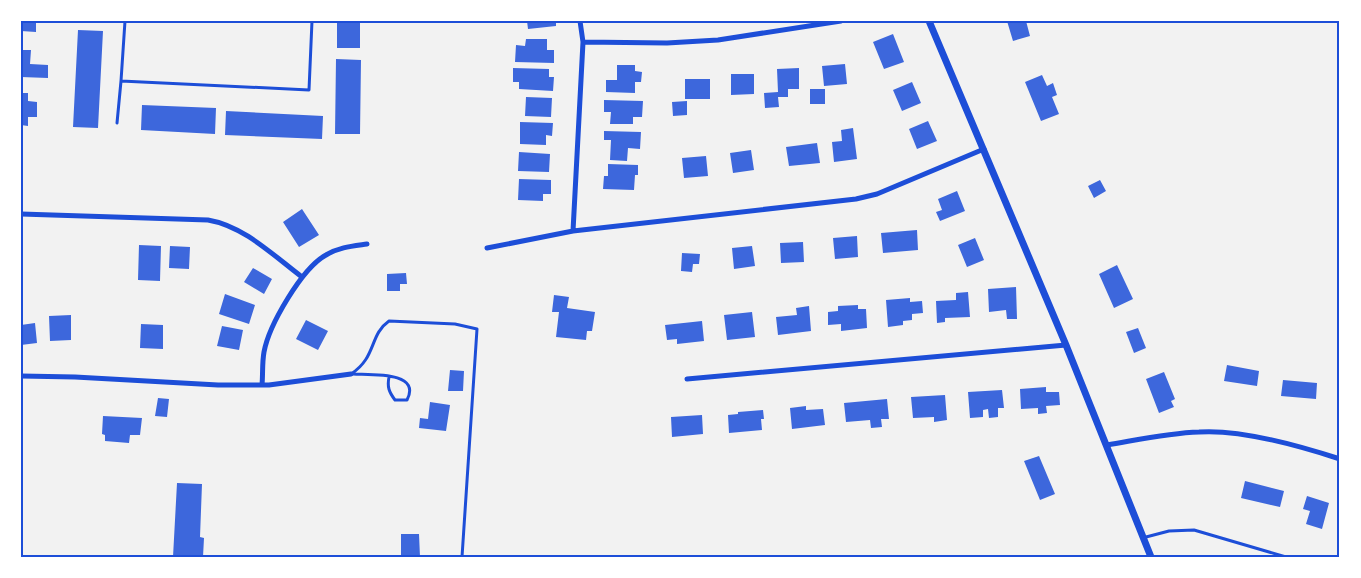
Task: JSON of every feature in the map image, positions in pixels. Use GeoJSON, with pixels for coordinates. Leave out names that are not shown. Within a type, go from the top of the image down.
{"type":"FeatureCollection","features":[{"type":"Feature","properties":{"kind":"street"},"geometry":{"type":"LineString","coordinates":[[573,231],[583,42],[580,21]]}},
{"type":"Feature","properties":{"kind":"street"},"geometry":{"type":"LineString","coordinates":[[583,42],[668,43],[718,40],[841,21]]}},
{"type":"Feature","properties":{"kind":"street"},"geometry":{"type":"LineString","coordinates":[[929,21],[1066,345],[1151,557]]}},
{"type":"Feature","properties":{"kind":"street"},"geometry":{"type":"LineString","coordinates":[[487,248],[573,231],[856,199],[877,194],[984,149]]}},
{"type":"Feature","properties":{"kind":"street"},"geometry":{"type":"LineString","coordinates":[[21,214],[223,222],[239,230],[302,277]]}},
{"type":"Feature","properties":{"kind":"street"},"geometry":{"type":"LineString","coordinates":[[262,385],[264,352],[268,340],[277,316],[302,277],[325,255],[343,247],[367,244]]}},
{"type":"Feature","properties":{"kind":"street"},"geometry":{"type":"LineString","coordinates":[[687,379],[1066,345]]}},
{"type":"Feature","properties":{"kind":"street"},"geometry":{"type":"LineString","coordinates":[[21,376],[262,385],[351,374]]}},
{"type":"Feature","properties":{"kind":"street"},"geometry":{"type":"LineString","coordinates":[[1107,445],[1201,431],[1241,435],[1306,448],[1340,459]]}},
{"type":"Feature","properties":{"kind":"lane"},"geometry":{"type":"LineString","coordinates":[[117,123],[125,21]]}},
{"type":"Feature","properties":{"kind":"lane"},"geometry":{"type":"LineString","coordinates":[[121,81],[309,90],[312,21]]}},
{"type":"Feature","properties":{"kind":"lane"},"geometry":{"type":"LineString","coordinates":[[351,374],[363,365],[374,346],[376,335],[389,321],[455,324],[477,329],[462,557]]}},
{"type":"Feature","properties":{"kind":"lane"},"geometry":{"type":"LineString","coordinates":[[351,374],[389,377],[406,380],[410,386],[407,400],[395,400],[389,393],[387,385],[389,377]]}},
{"type":"Feature","properties":{"kind":"lane"},"geometry":{"type":"LineString","coordinates":[[1144,538],[1169,531],[1194,530],[1286,557]]}},
{"type":"Feature","properties":{"kind":"building"},"geometry":{"type":"Polygon","coordinates":[[[21,21],[36,21],[36,32],[21,31],[21,21]]]}},
{"type":"Feature","properties":{"kind":"building"},"geometry":{"type":"Polygon","coordinates":[[[337,21],[360,21],[360,48],[337,48],[337,21]]]}},
{"type":"Feature","properties":{"kind":"building"},"geometry":{"type":"Polygon","coordinates":[[[527,21],[556,21],[556,26],[528,29],[527,21]]]}},
{"type":"Feature","properties":{"kind":"building"},"geometry":{"type":"Polygon","coordinates":[[[1007,21],[1026,21],[1030,36],[1013,41],[1007,21]]]}},
{"type":"Feature","properties":{"kind":"building"},"geometry":{"type":"Polygon","coordinates":[[[78,30],[103,31],[98,128],[73,127],[78,30]]]}},
{"type":"Feature","properties":{"kind":"building"},"geometry":{"type":"Polygon","coordinates":[[[893,34],[904,62],[884,69],[873,42],[893,34]]]}},
{"type":"Feature","properties":{"kind":"building"},"geometry":{"type":"Polygon","coordinates":[[[526,39],[547,39],[547,50],[554,50],[554,63],[515,62],[516,45],[525,46],[526,39]]]}},
{"type":"Feature","properties":{"kind":"building"},"geometry":{"type":"Polygon","coordinates":[[[21,50],[31,50],[30,64],[48,65],[48,78],[21,77],[21,50]]]}},
{"type":"Feature","properties":{"kind":"building"},"geometry":{"type":"Polygon","coordinates":[[[336,59],[361,60],[360,134],[335,134],[336,59]]]}},
{"type":"Feature","properties":{"kind":"building"},"geometry":{"type":"Polygon","coordinates":[[[845,64],[847,84],[824,86],[822,66],[845,64]]]}},
{"type":"Feature","properties":{"kind":"building"},"geometry":{"type":"Polygon","coordinates":[[[617,65],[635,65],[635,71],[642,72],[641,82],[635,82],[635,93],[606,92],[606,80],[617,80],[617,65]]]}},
{"type":"Feature","properties":{"kind":"building"},"geometry":{"type":"Polygon","coordinates":[[[513,68],[549,69],[549,77],[554,77],[553,91],[519,89],[519,82],[513,82],[513,68]]]}},
{"type":"Feature","properties":{"kind":"building"},"geometry":{"type":"Polygon","coordinates":[[[799,68],[799,89],[788,89],[788,97],[778,97],[779,107],[765,108],[764,93],[778,92],[777,69],[799,68]]]}},
{"type":"Feature","properties":{"kind":"building"},"geometry":{"type":"Polygon","coordinates":[[[731,74],[754,74],[754,94],[731,95],[731,74]]]}},
{"type":"Feature","properties":{"kind":"building"},"geometry":{"type":"Polygon","coordinates":[[[1042,75],[1047,86],[1053,83],[1057,95],[1052,97],[1059,114],[1041,121],[1025,82],[1042,75]]]}},
{"type":"Feature","properties":{"kind":"building"},"geometry":{"type":"Polygon","coordinates":[[[685,79],[710,79],[710,99],[685,99],[685,79]]]}},
{"type":"Feature","properties":{"kind":"building"},"geometry":{"type":"Polygon","coordinates":[[[912,82],[921,103],[902,111],[893,90],[912,82]]]}},
{"type":"Feature","properties":{"kind":"building"},"geometry":{"type":"Polygon","coordinates":[[[810,89],[825,89],[825,104],[810,104],[810,89]]]}},
{"type":"Feature","properties":{"kind":"building"},"geometry":{"type":"Polygon","coordinates":[[[21,93],[28,93],[28,101],[37,102],[37,117],[28,117],[28,126],[21,125],[21,93]]]}},
{"type":"Feature","properties":{"kind":"building"},"geometry":{"type":"Polygon","coordinates":[[[526,97],[552,98],[551,117],[525,116],[526,97]]]}},
{"type":"Feature","properties":{"kind":"building"},"geometry":{"type":"Polygon","coordinates":[[[604,100],[643,101],[642,117],[633,117],[633,124],[610,124],[611,112],[604,112],[604,100]]]}},
{"type":"Feature","properties":{"kind":"building"},"geometry":{"type":"Polygon","coordinates":[[[687,101],[687,115],[673,116],[672,102],[687,101]]]}},
{"type":"Feature","properties":{"kind":"building"},"geometry":{"type":"Polygon","coordinates":[[[142,105],[216,108],[215,134],[141,130],[142,105]]]}},
{"type":"Feature","properties":{"kind":"building"},"geometry":{"type":"Polygon","coordinates":[[[226,111],[323,116],[322,139],[225,135],[226,111]]]}},
{"type":"Feature","properties":{"kind":"building"},"geometry":{"type":"Polygon","coordinates":[[[928,121],[937,141],[917,149],[909,129],[928,121]]]}},
{"type":"Feature","properties":{"kind":"building"},"geometry":{"type":"Polygon","coordinates":[[[520,122],[553,123],[552,136],[546,135],[546,145],[520,144],[520,122]]]}},
{"type":"Feature","properties":{"kind":"building"},"geometry":{"type":"Polygon","coordinates":[[[853,128],[857,159],[834,162],[832,142],[842,141],[841,130],[853,128]]]}},
{"type":"Feature","properties":{"kind":"building"},"geometry":{"type":"Polygon","coordinates":[[[604,131],[641,132],[640,149],[628,148],[627,161],[610,160],[611,140],[604,140],[604,131]]]}},
{"type":"Feature","properties":{"kind":"building"},"geometry":{"type":"Polygon","coordinates":[[[817,143],[820,163],[789,166],[786,147],[817,143]]]}},
{"type":"Feature","properties":{"kind":"building"},"geometry":{"type":"Polygon","coordinates":[[[751,150],[754,170],[733,173],[730,153],[751,150]]]}},
{"type":"Feature","properties":{"kind":"building"},"geometry":{"type":"Polygon","coordinates":[[[519,152],[550,154],[549,172],[518,171],[519,152]]]}},
{"type":"Feature","properties":{"kind":"building"},"geometry":{"type":"Polygon","coordinates":[[[706,156],[708,176],[684,178],[682,158],[706,156]]]}},
{"type":"Feature","properties":{"kind":"building"},"geometry":{"type":"Polygon","coordinates":[[[608,164],[638,165],[634,190],[603,189],[604,176],[608,176],[608,164]]]}},
{"type":"Feature","properties":{"kind":"building"},"geometry":{"type":"Polygon","coordinates":[[[519,179],[551,180],[551,194],[543,194],[543,201],[518,200],[519,179]]]}},
{"type":"Feature","properties":{"kind":"building"},"geometry":{"type":"Polygon","coordinates":[[[1100,180],[1106,191],[1094,198],[1088,186],[1100,180]]]}},
{"type":"Feature","properties":{"kind":"building"},"geometry":{"type":"Polygon","coordinates":[[[957,191],[965,211],[940,221],[936,212],[942,210],[938,199],[957,191]]]}},
{"type":"Feature","properties":{"kind":"building"},"geometry":{"type":"Polygon","coordinates":[[[302,209],[319,235],[299,247],[283,222],[302,209]]]}},
{"type":"Feature","properties":{"kind":"building"},"geometry":{"type":"Polygon","coordinates":[[[917,230],[918,250],[883,253],[881,233],[917,230]]]}},
{"type":"Feature","properties":{"kind":"building"},"geometry":{"type":"Polygon","coordinates":[[[857,236],[858,257],[835,259],[833,238],[857,236]]]}},
{"type":"Feature","properties":{"kind":"building"},"geometry":{"type":"Polygon","coordinates":[[[975,238],[984,260],[967,267],[958,245],[975,238]]]}},
{"type":"Feature","properties":{"kind":"building"},"geometry":{"type":"Polygon","coordinates":[[[803,242],[804,262],[781,263],[780,243],[803,242]]]}},
{"type":"Feature","properties":{"kind":"building"},"geometry":{"type":"Polygon","coordinates":[[[139,245],[161,246],[160,281],[138,280],[139,245]]]}},
{"type":"Feature","properties":{"kind":"building"},"geometry":{"type":"Polygon","coordinates":[[[170,246],[190,247],[189,269],[169,268],[170,246]]]}},
{"type":"Feature","properties":{"kind":"building"},"geometry":{"type":"Polygon","coordinates":[[[752,246],[755,266],[734,269],[732,248],[752,246]]]}},
{"type":"Feature","properties":{"kind":"building"},"geometry":{"type":"Polygon","coordinates":[[[682,253],[700,254],[699,264],[693,264],[692,272],[681,271],[682,253]]]}},
{"type":"Feature","properties":{"kind":"building"},"geometry":{"type":"Polygon","coordinates":[[[1117,265],[1133,299],[1114,308],[1099,274],[1117,265]]]}},
{"type":"Feature","properties":{"kind":"building"},"geometry":{"type":"Polygon","coordinates":[[[253,268],[272,279],[264,294],[244,282],[253,268]]]}},
{"type":"Feature","properties":{"kind":"building"},"geometry":{"type":"Polygon","coordinates":[[[406,273],[407,284],[400,284],[400,291],[387,291],[387,274],[406,273]]]}},
{"type":"Feature","properties":{"kind":"building"},"geometry":{"type":"Polygon","coordinates":[[[1016,287],[1017,319],[1007,319],[1006,310],[989,312],[988,289],[1016,287]]]}},
{"type":"Feature","properties":{"kind":"building"},"geometry":{"type":"Polygon","coordinates":[[[968,292],[970,317],[945,318],[945,322],[937,323],[936,301],[956,300],[956,293],[968,292]]]}},
{"type":"Feature","properties":{"kind":"building"},"geometry":{"type":"Polygon","coordinates":[[[225,294],[255,305],[249,324],[219,314],[225,294]]]}},
{"type":"Feature","properties":{"kind":"building"},"geometry":{"type":"Polygon","coordinates":[[[554,295],[569,297],[567,308],[595,312],[592,331],[587,331],[586,340],[556,337],[559,312],[552,312],[554,295]]]}},
{"type":"Feature","properties":{"kind":"building"},"geometry":{"type":"Polygon","coordinates":[[[910,298],[910,302],[922,301],[923,313],[912,314],[912,320],[903,321],[903,325],[888,327],[886,300],[910,298]]]}},
{"type":"Feature","properties":{"kind":"building"},"geometry":{"type":"Polygon","coordinates":[[[858,305],[858,309],[866,309],[867,328],[841,331],[841,324],[828,325],[828,312],[838,311],[838,306],[858,305]]]}},
{"type":"Feature","properties":{"kind":"building"},"geometry":{"type":"Polygon","coordinates":[[[809,306],[811,331],[778,335],[776,317],[797,315],[796,308],[809,306]]]}},
{"type":"Feature","properties":{"kind":"building"},"geometry":{"type":"Polygon","coordinates":[[[752,312],[755,337],[727,340],[724,315],[752,312]]]}},
{"type":"Feature","properties":{"kind":"building"},"geometry":{"type":"Polygon","coordinates":[[[71,315],[71,340],[50,341],[49,316],[71,315]]]}},
{"type":"Feature","properties":{"kind":"building"},"geometry":{"type":"Polygon","coordinates":[[[306,320],[328,331],[318,350],[296,339],[306,320]]]}},
{"type":"Feature","properties":{"kind":"building"},"geometry":{"type":"Polygon","coordinates":[[[702,321],[704,341],[677,344],[677,339],[667,340],[665,325],[702,321]]]}},
{"type":"Feature","properties":{"kind":"building"},"geometry":{"type":"Polygon","coordinates":[[[35,323],[37,343],[21,345],[21,325],[35,323]]]}},
{"type":"Feature","properties":{"kind":"building"},"geometry":{"type":"Polygon","coordinates":[[[141,324],[163,325],[163,349],[140,348],[141,324]]]}},
{"type":"Feature","properties":{"kind":"building"},"geometry":{"type":"Polygon","coordinates":[[[222,326],[243,330],[239,350],[217,346],[222,326]]]}},
{"type":"Feature","properties":{"kind":"building"},"geometry":{"type":"Polygon","coordinates":[[[1138,328],[1146,348],[1134,353],[1126,332],[1138,328]]]}},
{"type":"Feature","properties":{"kind":"building"},"geometry":{"type":"Polygon","coordinates":[[[1227,365],[1259,371],[1257,386],[1224,381],[1227,365]]]}},
{"type":"Feature","properties":{"kind":"building"},"geometry":{"type":"Polygon","coordinates":[[[450,370],[464,371],[463,391],[448,391],[450,370]]]}},
{"type":"Feature","properties":{"kind":"building"},"geometry":{"type":"Polygon","coordinates":[[[1164,372],[1175,399],[1171,401],[1174,407],[1159,413],[1146,379],[1164,372]]]}},
{"type":"Feature","properties":{"kind":"building"},"geometry":{"type":"Polygon","coordinates":[[[1283,380],[1317,383],[1316,399],[1281,396],[1283,380]]]}},
{"type":"Feature","properties":{"kind":"building"},"geometry":{"type":"Polygon","coordinates":[[[1046,387],[1046,392],[1059,392],[1060,405],[1046,406],[1047,413],[1038,414],[1038,408],[1021,409],[1020,389],[1046,387]]]}},
{"type":"Feature","properties":{"kind":"building"},"geometry":{"type":"Polygon","coordinates":[[[1002,390],[1004,408],[998,408],[998,417],[989,418],[988,409],[983,410],[983,417],[970,418],[968,392],[1002,390]]]}},
{"type":"Feature","properties":{"kind":"building"},"geometry":{"type":"Polygon","coordinates":[[[945,395],[947,420],[934,422],[934,417],[913,418],[911,397],[945,395]]]}},
{"type":"Feature","properties":{"kind":"building"},"geometry":{"type":"Polygon","coordinates":[[[158,398],[169,399],[167,417],[155,416],[158,398]]]}},
{"type":"Feature","properties":{"kind":"building"},"geometry":{"type":"Polygon","coordinates":[[[887,399],[889,419],[881,419],[882,427],[871,428],[870,420],[846,422],[844,403],[887,399]]]}},
{"type":"Feature","properties":{"kind":"building"},"geometry":{"type":"Polygon","coordinates":[[[430,402],[450,405],[446,431],[419,428],[420,418],[428,419],[430,402]]]}},
{"type":"Feature","properties":{"kind":"building"},"geometry":{"type":"Polygon","coordinates":[[[806,406],[806,410],[823,409],[825,425],[792,429],[790,408],[806,406]]]}},
{"type":"Feature","properties":{"kind":"building"},"geometry":{"type":"Polygon","coordinates":[[[763,410],[762,430],[729,433],[728,415],[763,410]]]}},
{"type":"Feature","properties":{"kind":"building"},"geometry":{"type":"Polygon","coordinates":[[[702,415],[703,434],[672,437],[671,417],[702,415]]]}},
{"type":"Feature","properties":{"kind":"building"},"geometry":{"type":"Polygon","coordinates":[[[103,416],[142,418],[140,435],[130,435],[129,443],[105,441],[105,435],[102,434],[103,416]]]}},
{"type":"Feature","properties":{"kind":"building"},"geometry":{"type":"Polygon","coordinates":[[[1039,456],[1055,494],[1040,500],[1024,461],[1039,456]]]}},
{"type":"Feature","properties":{"kind":"building"},"geometry":{"type":"Polygon","coordinates":[[[1245,481],[1284,491],[1280,507],[1241,498],[1245,481]]]}},
{"type":"Feature","properties":{"kind":"building"},"geometry":{"type":"Polygon","coordinates":[[[177,483],[202,484],[200,537],[204,538],[203,557],[173,557],[177,483]]]}},
{"type":"Feature","properties":{"kind":"building"},"geometry":{"type":"Polygon","coordinates":[[[1307,496],[1329,503],[1322,529],[1306,524],[1310,511],[1303,509],[1307,496]]]}},
{"type":"Feature","properties":{"kind":"building"},"geometry":{"type":"Polygon","coordinates":[[[401,534],[419,534],[420,557],[401,557],[401,534]]]}}]}
